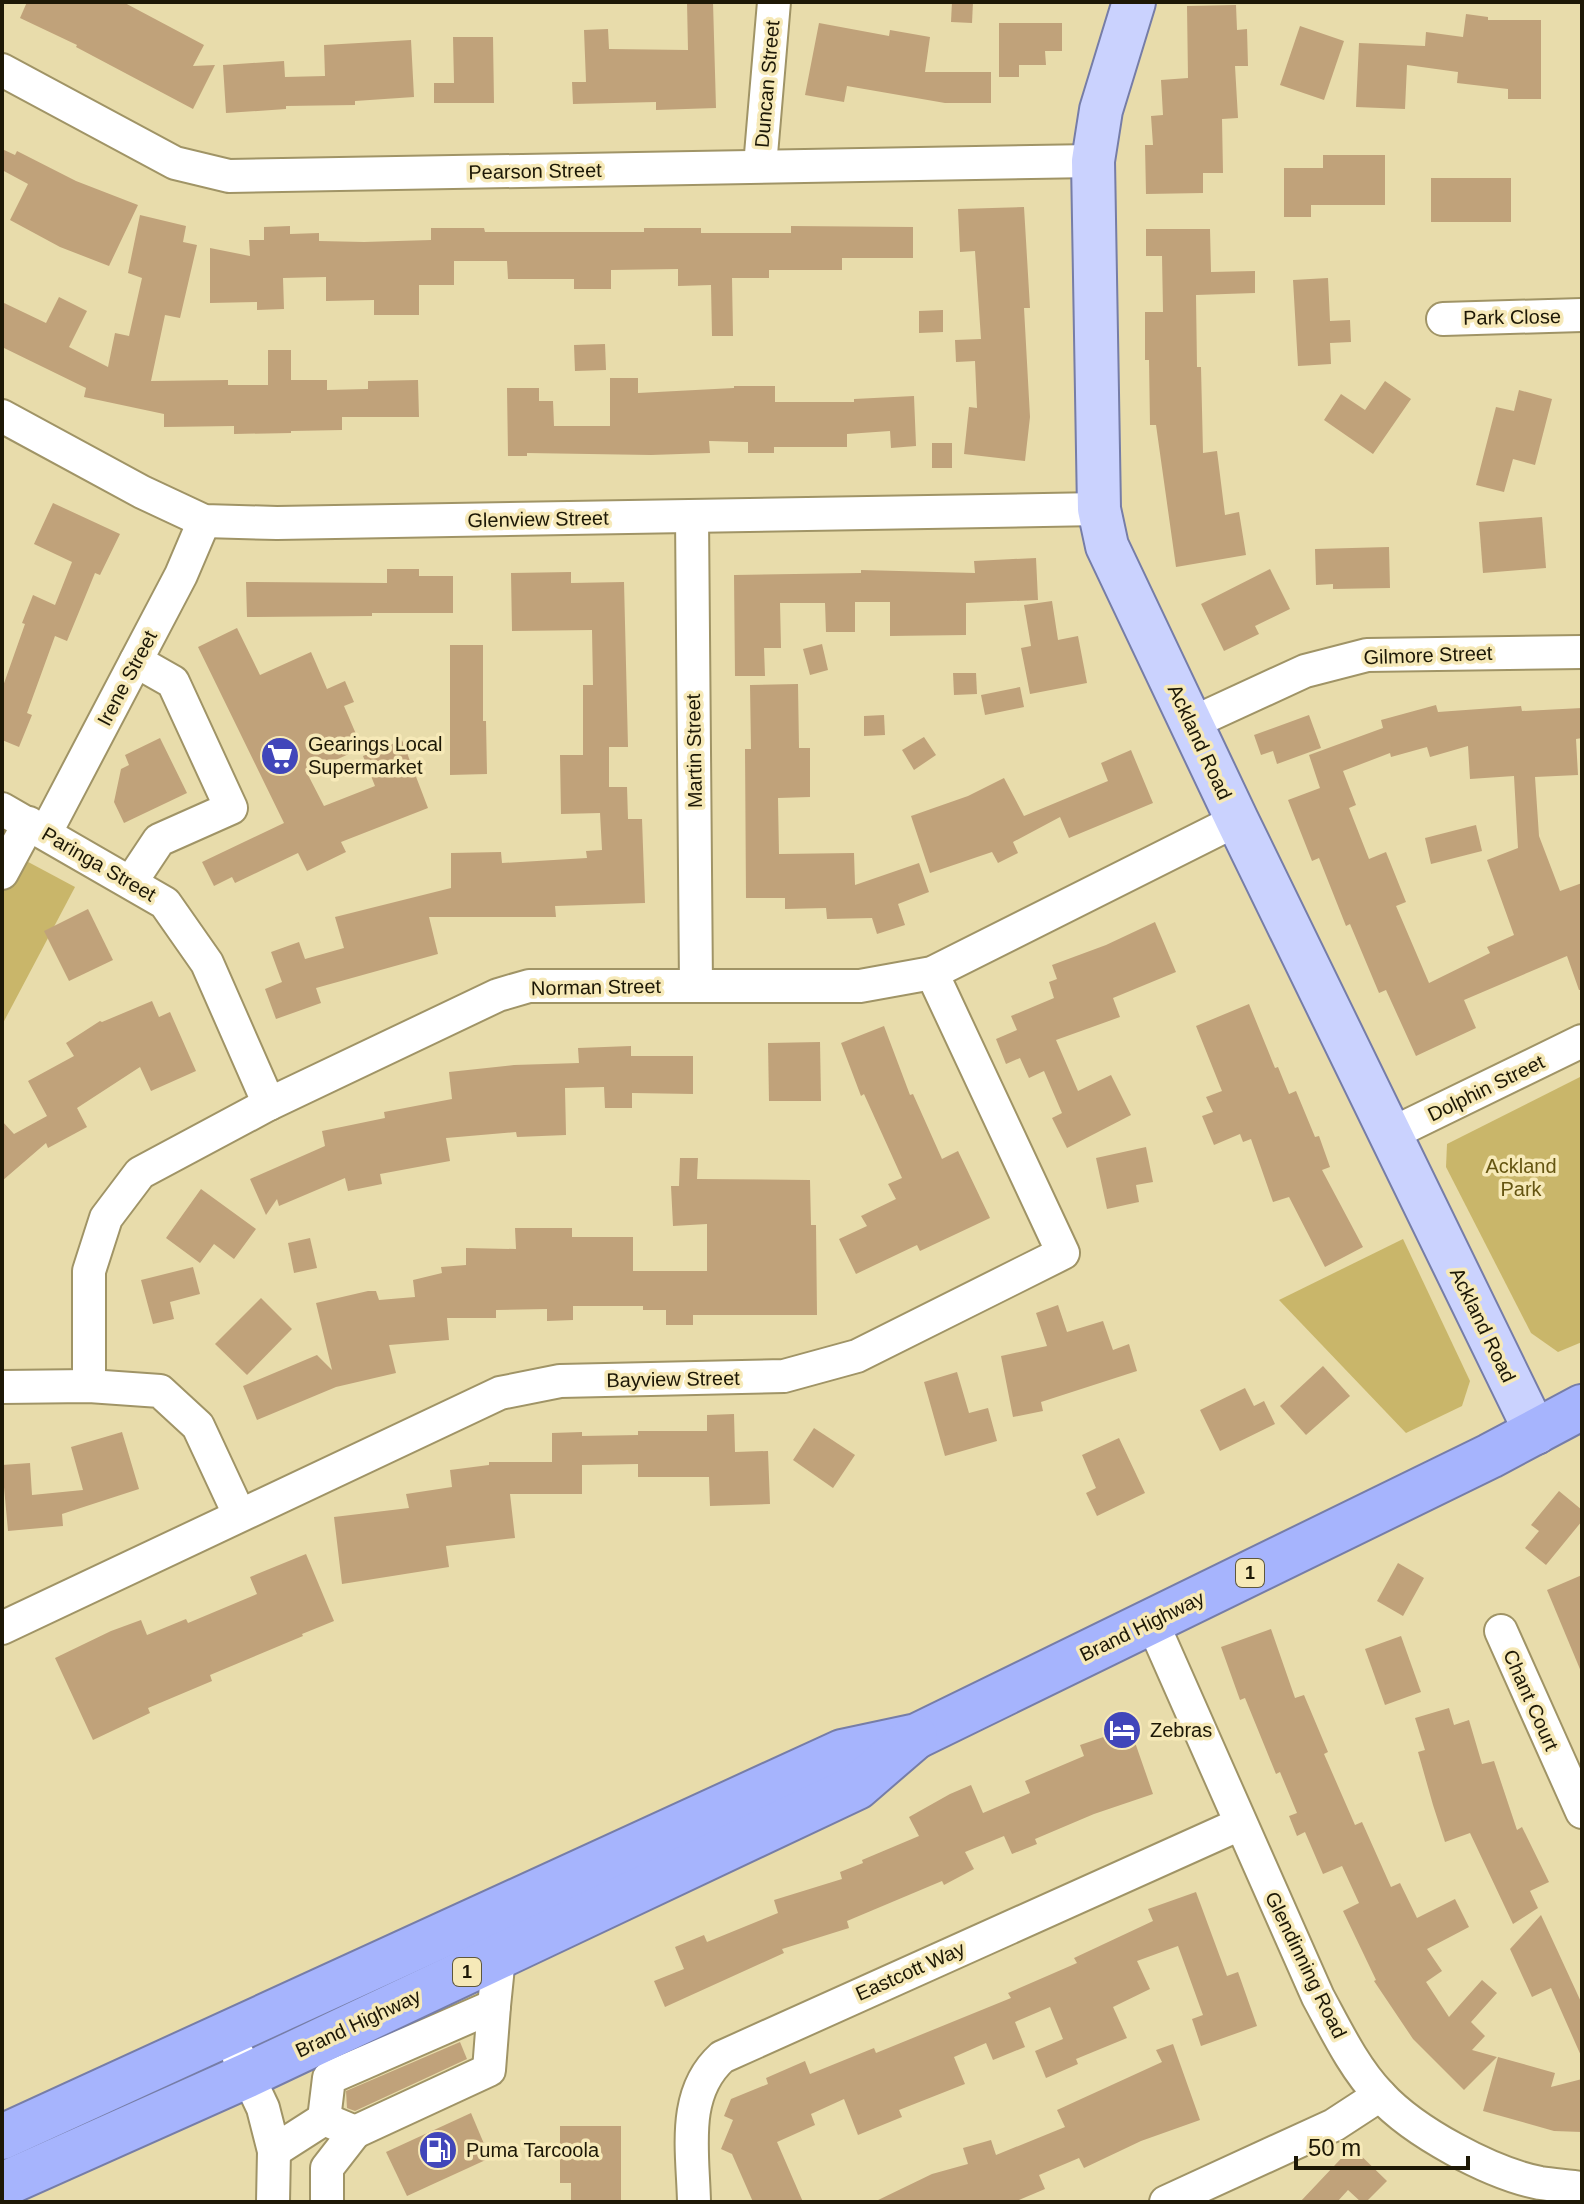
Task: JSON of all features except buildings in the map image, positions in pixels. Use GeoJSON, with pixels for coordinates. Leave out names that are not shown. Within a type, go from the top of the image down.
{"type":"FeatureCollection","features":[{"type":"Feature","properties":{"kind":"highway","name":"Brand Highway"},"geometry":{"type":"LineString","coordinates":[[2,2137],[842,1752],[917,1736],[1536,1433],[1582,1407]]}},
{"type":"Feature","properties":{"kind":"highway","name":"Brand Highway"},"geometry":{"type":"LineString","coordinates":[[2,2185],[248,2075],[857,1787],[917,1736]]}},
{"type":"Feature","properties":{"kind":"main road","name":"Ackland Road"},"geometry":{"type":"LineString","coordinates":[[1134,2],[1101,110],[1093,161],[1099,509],[1107,546],[1536,1433]]}},
{"type":"Feature","properties":{"kind":"street","name":"Duncan Street"},"geometry":{"type":"LineString","coordinates":[[760,166],[774,2]]}},
{"type":"Feature","properties":{"kind":"street","name":"Pearson Street"},"geometry":{"type":"LineString","coordinates":[[2,70],[175,163],[229,176],[1093,161]]}},
{"type":"Feature","properties":{"kind":"street","name":"Park Close"},"geometry":{"type":"LineString","coordinates":[[1443,319],[1582,315]]}},
{"type":"Feature","properties":{"kind":"street","name":"Glenview Street"},"geometry":{"type":"LineString","coordinates":[[2,416],[142,492],[204,521],[277,523],[1099,509]]}},
{"type":"Feature","properties":{"kind":"street","name":"Martin Street"},"geometry":{"type":"LineString","coordinates":[[692,516],[696,986]]}},
{"type":"Feature","properties":{"kind":"street","name":"Irene Street"},"geometry":{"type":"LineString","coordinates":[[2,873],[26,821],[136,661],[181,575],[204,521]]}},
{"type":"Feature","properties":{"kind":"street","name":"Gilmore Street"},"geometry":{"type":"LineString","coordinates":[[1192,723],[1305,671],[1367,655],[1582,652]]}},
{"type":"Feature","properties":{"kind":"street"},"geometry":{"type":"LineString","coordinates":[[131,882],[159,840],[231,808],[173,682],[136,661]]}},
{"type":"Feature","properties":{"kind":"street","name":"Norman Street"},"geometry":{"type":"LineString","coordinates":[[89,1386],[89,1271],[106,1218],[140,1173],[269,1104],[498,995],[529,986],[860,986],[932,973],[1237,820]]}},
{"type":"Feature","properties":{"kind":"street","name":"Paringa Street"},"geometry":{"type":"LineString","coordinates":[[26,821],[165,903],[207,963],[269,1104]]}},
{"type":"Feature","properties":{"kind":"street","name":"Bayview Street"},"geometry":{"type":"LineString","coordinates":[[2,1628],[500,1393],[560,1381],[784,1376],[857,1356],[1063,1253],[932,973]]}},
{"type":"Feature","properties":{"kind":"street","name":"Dolphin Street"},"geometry":{"type":"LineString","coordinates":[[1391,1134],[1582,1041]]}},
{"type":"Feature","properties":{"kind":"street"},"geometry":{"type":"LineString","coordinates":[[2,1387],[89,1386],[160,1391],[198,1426],[239,1514]]}},
{"type":"Feature","properties":{"kind":"street","name":"Glendinning Road"},"geometry":{"type":"LineString","coordinates":[[1152,1622],[1318,1997],[1342,2041],[1380,2095],[1424,2132],[1480,2161],[1537,2182],[1582,2188]]}},
{"type":"Feature","properties":{"kind":"street","name":"Chant Court"},"geometry":{"type":"LineString","coordinates":[[1501,1631],[1582,1812]]}},
{"type":"Feature","properties":{"kind":"street","name":"Eastcott Way"},"geometry":{"type":"LineString","coordinates":[[694,2202],[694,2102],[710,2068],[722,2057],[1240,1824]]}},
{"type":"Feature","properties":{"kind":"street"},"geometry":{"type":"LineString","coordinates":[[327,2202],[327,2168],[355,2132],[489,2070],[499,1957]]}},
{"type":"Feature","properties":{"kind":"street"},"geometry":{"type":"LineString","coordinates":[[324,2119],[329,2078],[494,2006]]}},
{"type":"Feature","properties":{"kind":"street"},"geometry":{"type":"LineString","coordinates":[[228,2034],[263,2108],[274,2151],[273,2202]]}},
{"type":"Feature","properties":{"kind":"street"},"geometry":{"type":"LineString","coordinates":[[1166,2202],[1334,2125],[1380,2095]]}},
{"type":"Feature","properties":{"kind":"street"},"geometry":{"type":"LineString","coordinates":[[324,2119],[355,2132]]}},
{"type":"Feature","properties":{"kind":"street"},"geometry":{"type":"LineString","coordinates":[[274,2151],[324,2119]]}},
{"type":"Feature","properties":{"kind":"green space"},"geometry":{"type":"Polygon","coordinates":[[[2,848],[75,887],[2,1025],[2,848]]]}},
{"type":"Feature","properties":{"kind":"green space","name":"Ackland Park"},"geometry":{"type":"Polygon","coordinates":[[[1582,1076],[1582,1342],[1558,1352],[1531,1333],[1446,1167],[1447,1144],[1582,1076]]]}},
{"type":"Feature","properties":{"kind":"green space"},"geometry":{"type":"Polygon","coordinates":[[[1403,1239],[1470,1381],[1462,1406],[1406,1433],[1279,1300],[1403,1239]]]}},
{"type":"Feature","properties":{"kind":"place","name":"Gearings Local Supermarket"},"geometry":{"type":"Point","coordinates":[280,756]}},
{"type":"Feature","properties":{"kind":"place","name":"Zebras"},"geometry":{"type":"Point","coordinates":[1122,1730]}},
{"type":"Feature","properties":{"kind":"place","name":"Puma Tarcoola"},"geometry":{"type":"Point","coordinates":[438,2150]}}]}
